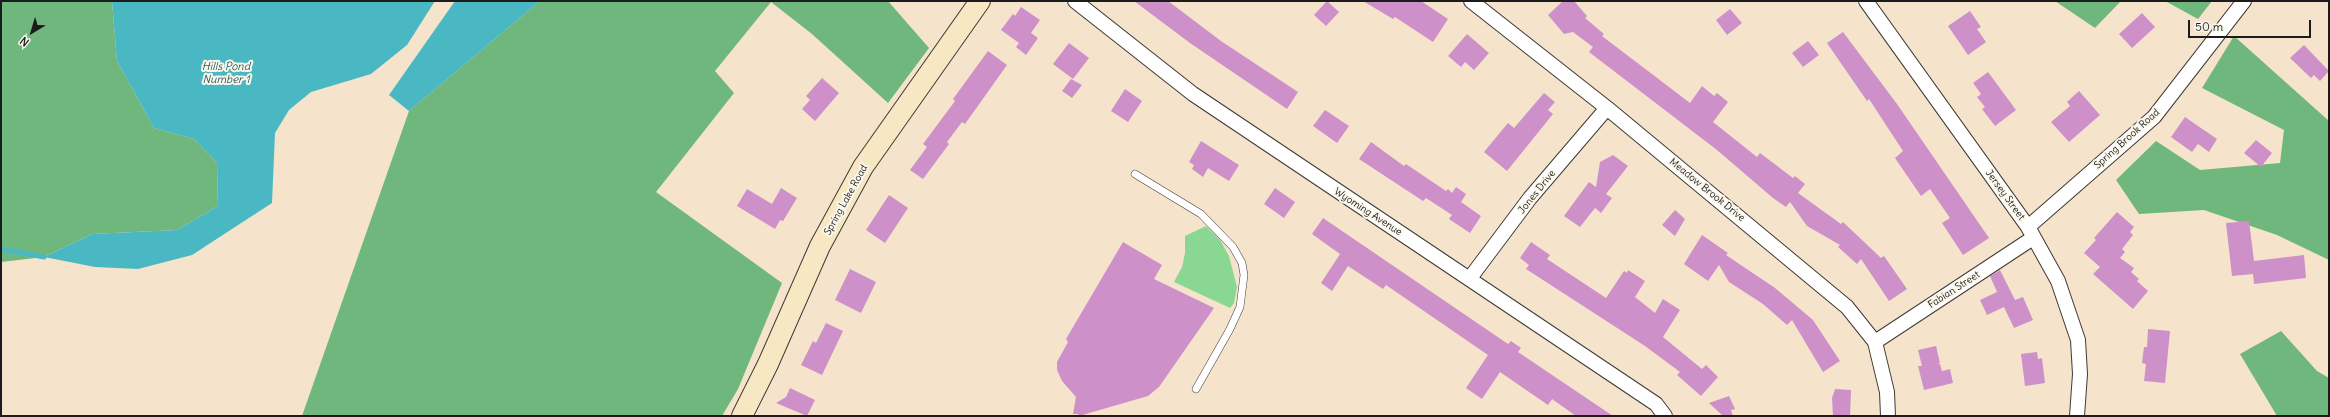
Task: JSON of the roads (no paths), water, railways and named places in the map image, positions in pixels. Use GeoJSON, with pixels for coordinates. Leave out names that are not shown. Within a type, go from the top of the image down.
{"type":"FeatureCollection","features":[{"type":"Feature","properties":{"kind":"main road","name":"Spring Lake Road"},"geometry":{"type":"LineString","coordinates":[[742,416],[768,364],[820,246],[863,167],[980,1]]}},
{"type":"Feature","properties":{"kind":"street","name":"Wyoming Avenue"},"geometry":{"type":"LineString","coordinates":[[1075,1],[1193,94],[1315,177],[1470,278],[1656,404],[1665,416]]}},
{"type":"Feature","properties":{"kind":"street","name":"Meadow Brook Drive"},"geometry":{"type":"LineString","coordinates":[[1471,1],[1607,108],[1842,302],[1875,342],[1887,392],[1888,416]]}},
{"type":"Feature","properties":{"kind":"street","name":"Jersey Street"},"geometry":{"type":"LineString","coordinates":[[1866,1],[2030,232],[2058,281],[2078,340],[2080,374],[2077,416]]}},
{"type":"Feature","properties":{"kind":"street","name":"Spring Brook Road"},"geometry":{"type":"LineString","coordinates":[[2030,232],[2154,118],[2244,1]]}},
{"type":"Feature","properties":{"kind":"street","name":"Jones Drive"},"geometry":{"type":"LineString","coordinates":[[1470,278],[1530,198],[1607,108]]}},
{"type":"Feature","properties":{"kind":"street","name":"Fabian Street"},"geometry":{"type":"LineString","coordinates":[[1875,342],[2030,232]]}},
{"type":"Feature","properties":{"kind":"lane"},"geometry":{"type":"LineString","coordinates":[[1135,174],[1201,214],[1233,247],[1242,263],[1244,275],[1240,307],[1230,329],[1196,389]]}},
{"type":"Feature","properties":{"kind":"water","name":"Hills Pond Number 1"},"geometry":{"type":"Polygon","coordinates":[[[112,1],[435,1],[407,45],[371,74],[311,92],[289,110],[275,133],[272,203],[192,255],[138,269],[95,267],[44,257],[92,234],[177,230],[218,206],[217,163],[194,139],[154,128],[117,61],[112,1]]]}},
{"type":"Feature","properties":{"kind":"water"},"geometry":{"type":"Polygon","coordinates":[[[455,1],[540,1],[409,111],[389,95],[455,1]]]}},
{"type":"Feature","properties":{"kind":"waterway"},"geometry":{"type":"LineString","coordinates":[[1,249],[44,257]]}}]}
